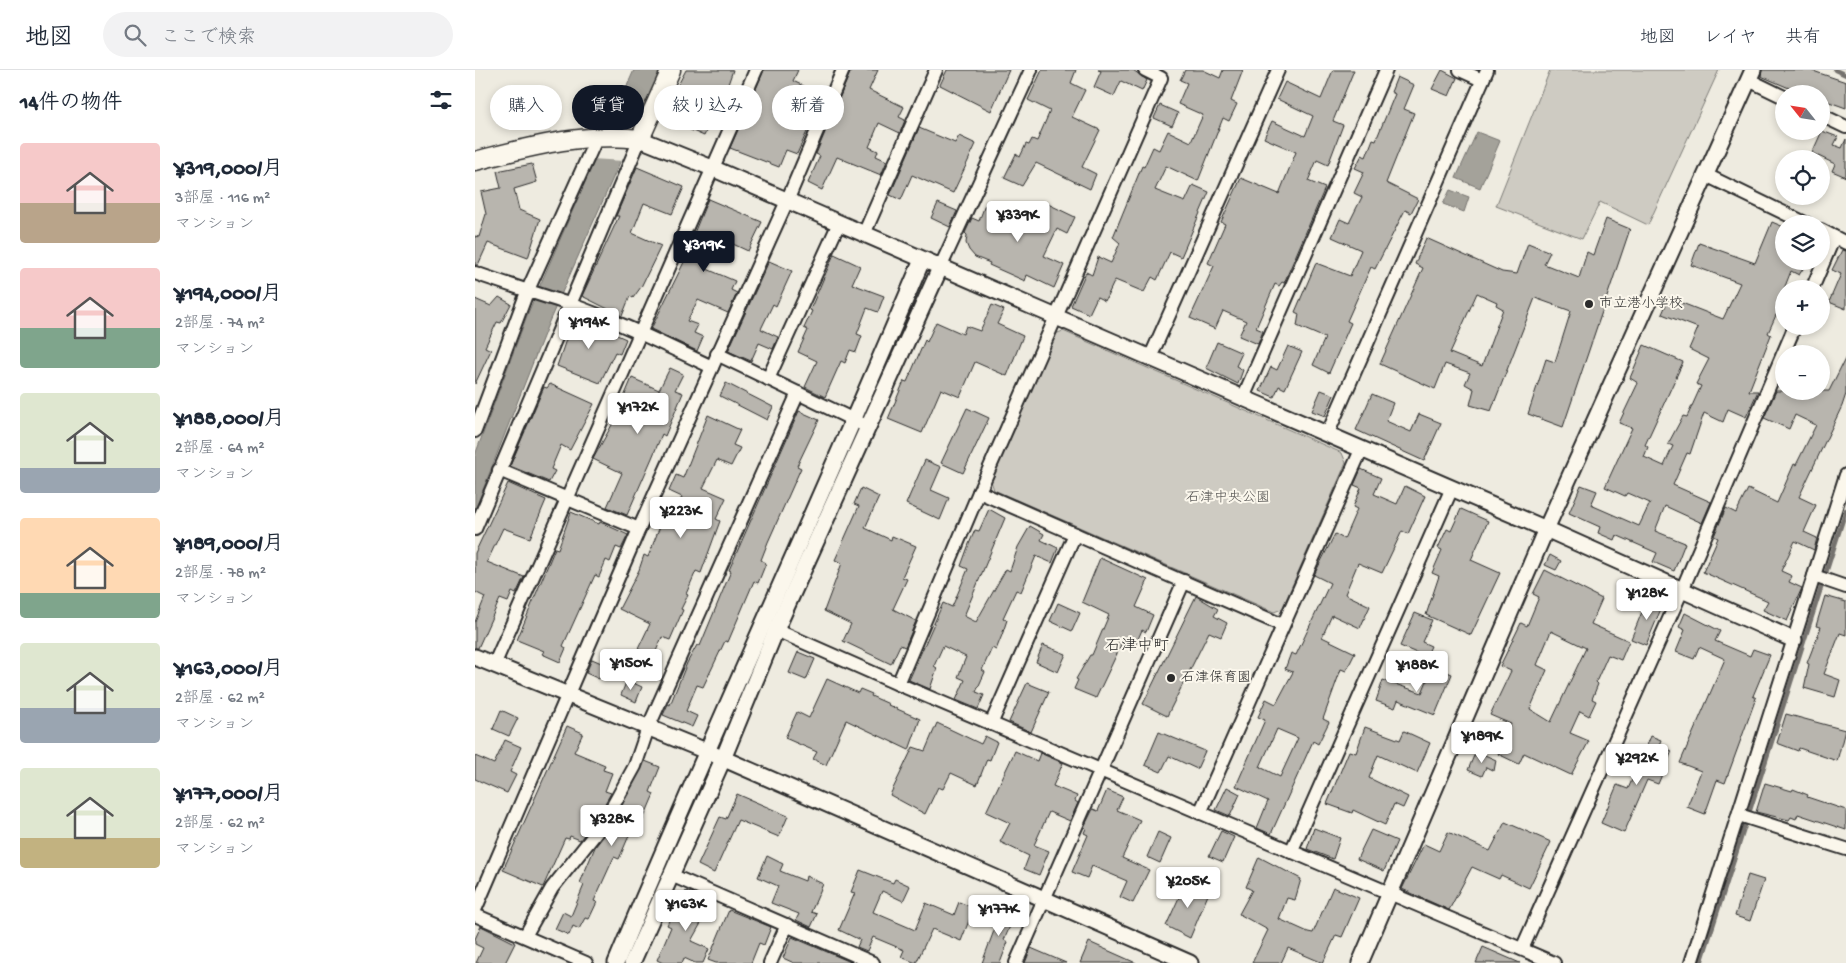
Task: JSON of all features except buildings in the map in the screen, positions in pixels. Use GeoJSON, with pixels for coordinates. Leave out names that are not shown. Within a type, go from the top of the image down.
{"type":"FeatureCollection","features":[{"type":"Feature","properties":{"kind":"main road"},"geometry":{"type":"LineString","coordinates":[[475,161],[545,143],[600,136],[637,139],[671,70]]}},
{"type":"Feature","properties":{"kind":"street"},"geometry":{"type":"LineString","coordinates":[[494,665],[756,70]]}},
{"type":"Feature","properties":{"kind":"street"},"geometry":{"type":"LineString","coordinates":[[475,910],[639,529],[787,200],[843,70]]}},
{"type":"Feature","properties":{"kind":"street"},"geometry":{"type":"LineString","coordinates":[[864,234],[936,70]]}},
{"type":"Feature","properties":{"kind":"street"},"geometry":{"type":"LineString","coordinates":[[616,963],[706,752],[861,424],[940,268],[1031,70]]}},
{"type":"Feature","properties":{"kind":"street"},"geometry":{"type":"LineString","coordinates":[[898,684],[979,492],[1161,78],[1145,70]]}},
{"type":"Feature","properties":{"kind":"street"},"geometry":{"type":"LineString","coordinates":[[1150,358],[1278,70]]}},
{"type":"Feature","properties":{"kind":"street"},"geometry":{"type":"LineString","coordinates":[[1243,398],[1386,70]]}},
{"type":"Feature","properties":{"kind":"street"},"geometry":{"type":"LineString","coordinates":[[1327,435],[1484,75],[1460,70]]}},
{"type":"Feature","properties":{"kind":"street"},"geometry":{"type":"LineString","coordinates":[[1360,963],[1388,893],[1546,529],[1751,75],[1775,91]]}},
{"type":"Feature","properties":{"kind":"street"},"geometry":{"type":"LineString","coordinates":[[1830,119],[1846,127]]}},
{"type":"Feature","properties":{"kind":"street"},"geometry":{"type":"LineString","coordinates":[[475,432],[527,292],[600,136]]}},
{"type":"Feature","properties":{"kind":"street"},"geometry":{"type":"LineString","coordinates":[[475,529],[637,139],[787,200],[940,268],[1546,529],[1794,640]]}},
{"type":"Feature","properties":{"kind":"street"},"geometry":{"type":"LineString","coordinates":[[1706,175],[1788,215]]}},
{"type":"Feature","properties":{"kind":"street"},"geometry":{"type":"LineString","coordinates":[[768,379],[839,223]]}},
{"type":"Feature","properties":{"kind":"street"},"geometry":{"type":"LineString","coordinates":[[1830,235],[1846,243]]}},
{"type":"Feature","properties":{"kind":"street"},"geometry":{"type":"LineString","coordinates":[[1816,280],[1834,237]]}},
{"type":"Feature","properties":{"kind":"street"},"geometry":{"type":"LineString","coordinates":[[632,963],[723,759],[861,424],[922,260]]}},
{"type":"Feature","properties":{"kind":"street"},"geometry":{"type":"LineString","coordinates":[[475,273],[527,292],[569,304],[641,333],[712,367]]}},
{"type":"Feature","properties":{"kind":"street"},"geometry":{"type":"LineString","coordinates":[[1522,949],[1682,590],[1791,335]]}},
{"type":"Feature","properties":{"kind":"street"},"geometry":{"type":"LineString","coordinates":[[717,354],[861,424]]}},
{"type":"Feature","properties":{"kind":"street"},"geometry":{"type":"LineString","coordinates":[[525,936],[552,888],[603,824],[635,766],[648,728],[797,393]]}},
{"type":"Feature","properties":{"kind":"street"},"geometry":{"type":"LineString","coordinates":[[1200,813],[1282,624],[1361,450]]}},
{"type":"Feature","properties":{"kind":"street"},"geometry":{"type":"LineString","coordinates":[[499,470],[639,529]]}},
{"type":"Feature","properties":{"kind":"street"},"geometry":{"type":"LineString","coordinates":[[1691,963],[1846,475]]}},
{"type":"Feature","properties":{"kind":"street"},"geometry":{"type":"LineString","coordinates":[[1291,852],[1452,488]]}},
{"type":"Feature","properties":{"kind":"street"},"geometry":{"type":"LineString","coordinates":[[979,492],[1282,624]]}},
{"type":"Feature","properties":{"kind":"street"},"geometry":{"type":"LineString","coordinates":[[991,724],[1075,534]]}},
{"type":"Feature","properties":{"kind":"street"},"geometry":{"type":"LineString","coordinates":[[1814,576],[1846,587]]}},
{"type":"Feature","properties":{"kind":"street"},"geometry":{"type":"LineString","coordinates":[[1016,963],[1184,581]]}},
{"type":"Feature","properties":{"kind":"street"},"geometry":{"type":"LineString","coordinates":[[776,630],[991,724],[1554,963]]}},
{"type":"Feature","properties":{"kind":"street"},"geometry":{"type":"LineString","coordinates":[[475,657],[723,759],[1191,963]]}},
{"type":"Feature","properties":{"kind":"street"},"geometry":{"type":"LineString","coordinates":[[1739,815],[1846,849]]}},
{"type":"Feature","properties":{"kind":"street"},"geometry":{"type":"LineString","coordinates":[[671,875],[873,963]]}},
{"type":"Feature","properties":{"kind":"street"},"geometry":{"type":"LineString","coordinates":[[475,915],[586,963]]}},
{"type":"Feature","properties":{"kind":"street"},"geometry":{"type":"LineString","coordinates":[[770,963],[787,925]]}},
{"type":"Feature","properties":{"kind":"green space"},"geometry":{"type":"Polygon","coordinates":[[[1550,70],[1719,70],[1648,225],[1600,202],[1582,239],[1496,206],[1550,70]]]}},
{"type":"Feature","properties":{"kind":"green space","name":"石津中央公園"},"geometry":{"type":"Polygon","coordinates":[[[1063,331],[1342,453],[1346,463],[1282,609],[1274,612],[994,490],[991,481],[1055,334],[1063,331]]]}},
{"type":"Feature","properties":{"kind":"shaded area"},"geometry":{"type":"Polygon","coordinates":[[[634,70],[661,70],[644,108],[644,85],[627,85],[634,70]]]}},
{"type":"Feature","properties":{"kind":"shaded area"},"geometry":{"type":"Polygon","coordinates":[[[608,130],[634,130],[548,324],[475,510],[475,455],[528,313],[608,130]]]}},
{"type":"Feature","properties":{"kind":"shaded area"},"geometry":{"type":"Polygon","coordinates":[[[1477,132],[1500,141],[1480,188],[1456,178],[1477,132]]]}},
{"type":"Feature","properties":{"kind":"shaded area"},"geometry":{"type":"Polygon","coordinates":[[[1450,190],[1469,197],[1464,212],[1443,204],[1450,190]]]}},
{"type":"Feature","properties":{"kind":"pier"},"geometry":{"type":"Polygon","coordinates":[[[606,130],[636,130],[623,161],[592,159],[606,130]]]}},
{"type":"Feature","properties":{"kind":"waterway"},"geometry":{"type":"LineString","coordinates":[[1835,70],[1846,75]]}},
{"type":"Feature","properties":{"kind":"waterway"},"geometry":{"type":"LineString","coordinates":[[1701,963],[1846,510]]}},
{"type":"Feature","properties":{"kind":"place","name":"市立港小学校"},"geometry":{"type":"Point","coordinates":[1589,304]}},
{"type":"Feature","properties":{"kind":"place","name":"石津保育園"},"geometry":{"type":"Point","coordinates":[1171,678]}},
{"type":"Feature","properties":{"kind":"district","name":"石津中町"},"geometry":{"type":"Point","coordinates":[1137,647]}}]}
